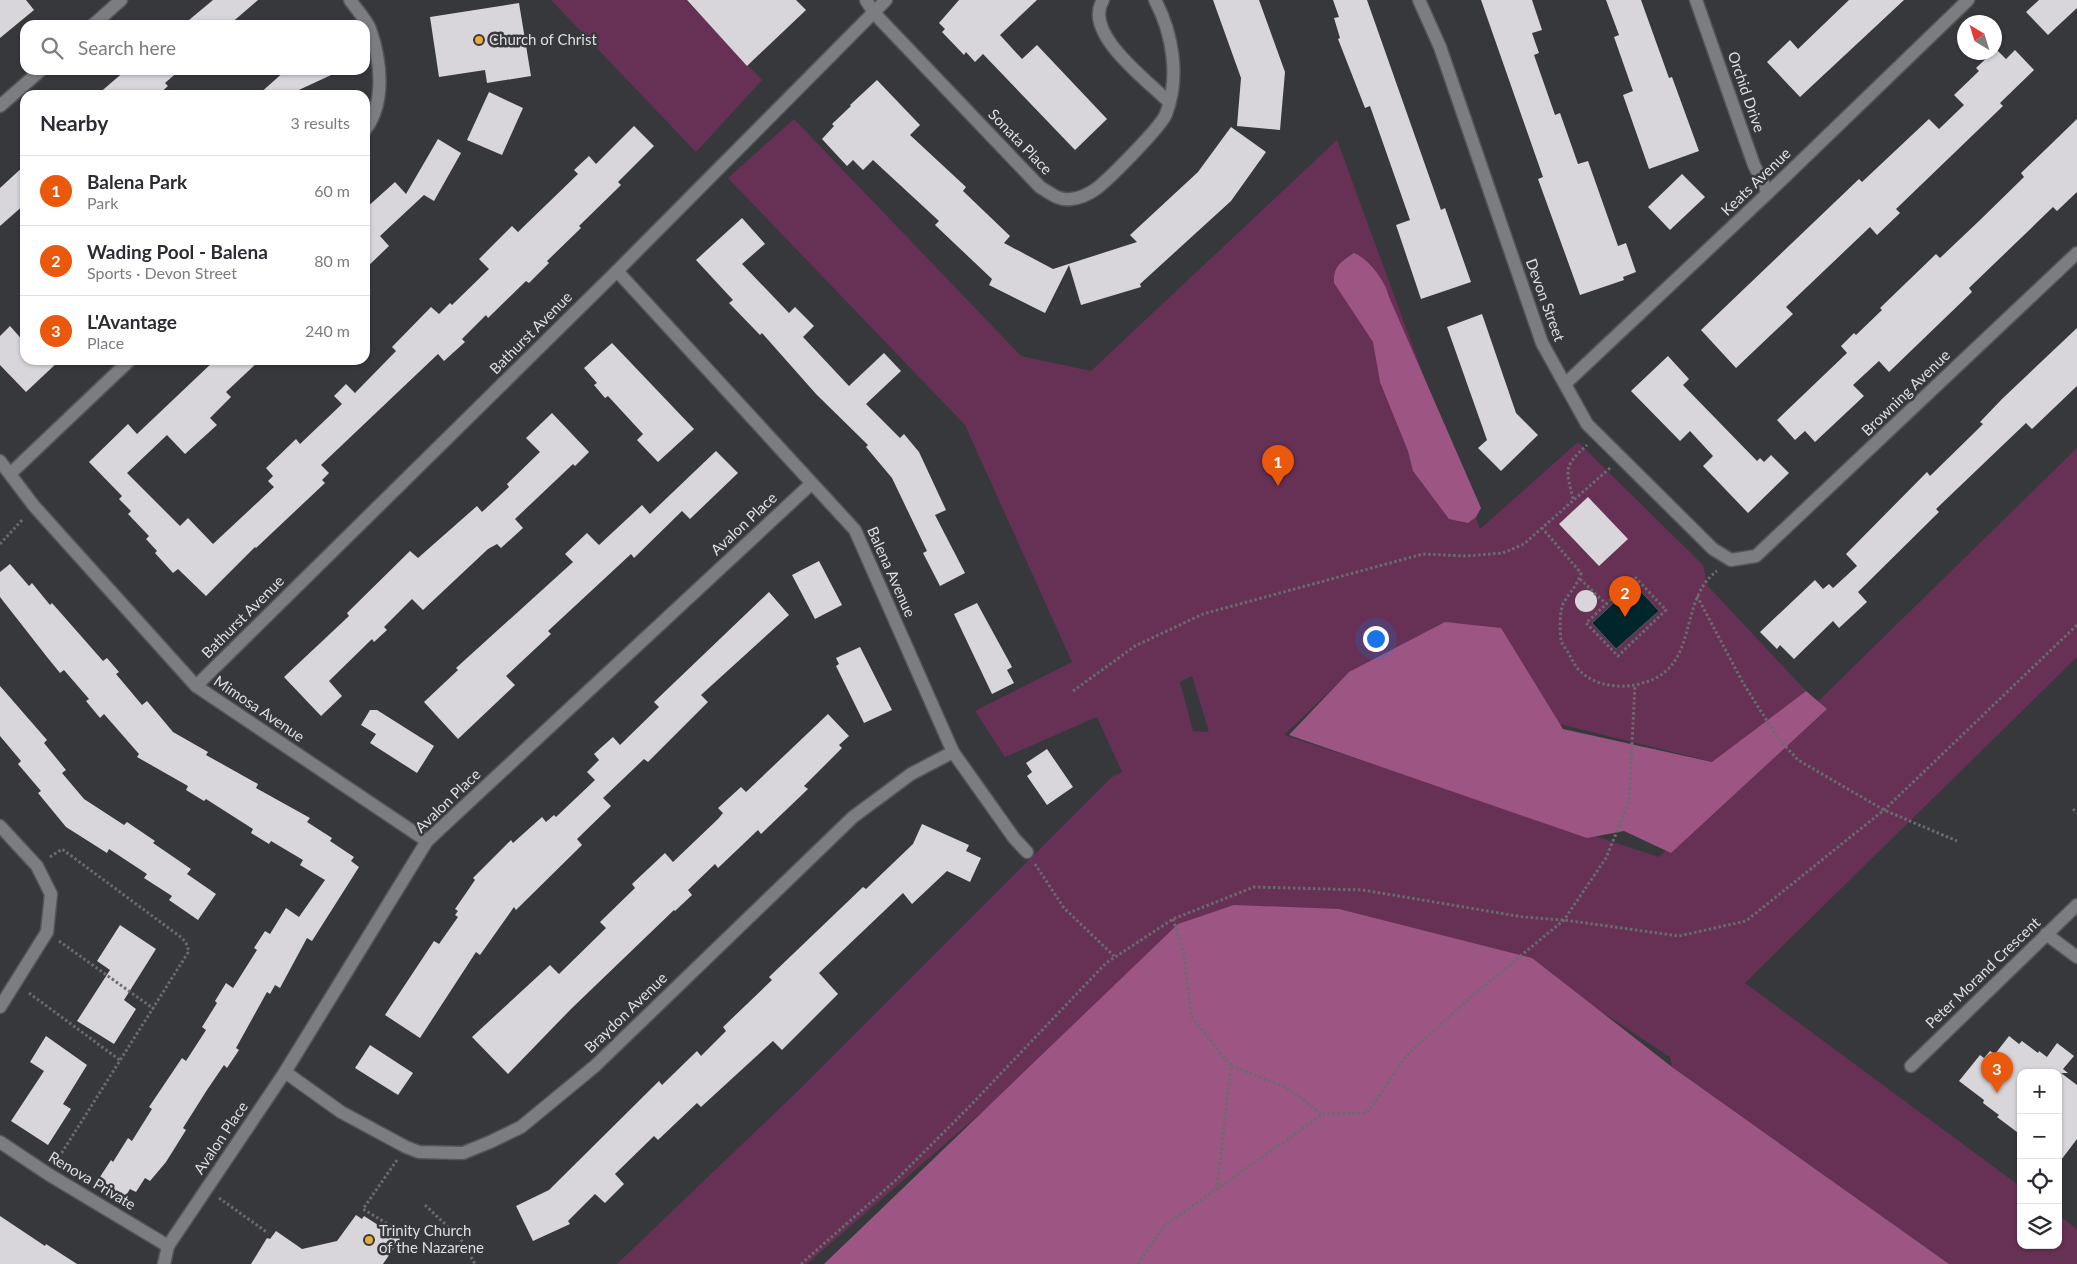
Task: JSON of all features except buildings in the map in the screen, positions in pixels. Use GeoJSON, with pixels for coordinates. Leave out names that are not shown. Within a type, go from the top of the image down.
{"type":"FeatureCollection","features":[{"type":"Feature","properties":{"kind":"street"},"geometry":{"type":"LineString","coordinates":[[99,20],[121,0]]}},
{"type":"Feature","properties":{"kind":"street"},"geometry":{"type":"LineString","coordinates":[[350,0],[364,20]]}},
{"type":"Feature","properties":{"kind":"street","name":"Sonata Place"},"geometry":{"type":"LineString","coordinates":[[866,0],[874,13],[1040,187],[1058,198],[1070,199],[1082,196],[1097,188],[1158,127],[1166,114],[1173,82],[1173,52],[1155,0]]}},
{"type":"Feature","properties":{"kind":"street","name":"Bathurst Avenue"},"geometry":{"type":"LineString","coordinates":[[196,686],[617,271],[886,0]]}},
{"type":"Feature","properties":{"kind":"street"},"geometry":{"type":"LineString","coordinates":[[1103,0],[1099,6],[1098,17],[1106,38],[1114,49],[1169,102]]}},
{"type":"Feature","properties":{"kind":"street","name":"Devon Street"},"geometry":{"type":"LineString","coordinates":[[1419,0],[1440,47],[1542,343],[1587,424],[1713,549],[1731,560]]}},
{"type":"Feature","properties":{"kind":"street","name":"Orchid Drive"},"geometry":{"type":"LineString","coordinates":[[1696,0],[1754,165],[1768,193]]}},
{"type":"Feature","properties":{"kind":"street","name":"Keats Avenue"},"geometry":{"type":"LineString","coordinates":[[1565,384],[1768,193],[1968,0]]}},
{"type":"Feature","properties":{"kind":"street"},"geometry":{"type":"LineString","coordinates":[[370,32],[379,66],[379,96],[370,124]]}},
{"type":"Feature","properties":{"kind":"street"},"geometry":{"type":"LineString","coordinates":[[0,106],[35,75]]}},
{"type":"Feature","properties":{"kind":"street","name":"Browning Avenue"},"geometry":{"type":"LineString","coordinates":[[1731,560],[1756,556],[2077,253]]}},
{"type":"Feature","properties":{"kind":"street","name":"Balena Avenue"},"geometry":{"type":"LineString","coordinates":[[617,271],[855,530],[953,752],[1014,838],[1027,852]]}},
{"type":"Feature","properties":{"kind":"street"},"geometry":{"type":"LineString","coordinates":[[11,473],[125,365]]}},
{"type":"Feature","properties":{"kind":"street","name":"Mimosa Avenue"},"geometry":{"type":"LineString","coordinates":[[0,460],[34,506],[196,686],[427,841]]}},
{"type":"Feature","properties":{"kind":"street","name":"Avalon Place"},"geometry":{"type":"LineString","coordinates":[[164,1264],[168,1246],[285,1072],[427,841],[811,484]]}},
{"type":"Feature","properties":{"kind":"street","name":"Braydon Avenue"},"geometry":{"type":"LineString","coordinates":[[285,1072],[341,1112],[406,1148],[419,1152],[463,1153],[521,1126],[595,1066],[853,817],[910,774],[953,752]]}},
{"type":"Feature","properties":{"kind":"street"},"geometry":{"type":"LineString","coordinates":[[0,826],[37,866],[51,894],[47,932],[0,1007]]}},
{"type":"Feature","properties":{"kind":"street","name":"Peter Morand Crescent"},"geometry":{"type":"LineString","coordinates":[[1911,1066],[2077,905]]}},
{"type":"Feature","properties":{"kind":"street"},"geometry":{"type":"LineString","coordinates":[[2046,934],[2077,957]]}},
{"type":"Feature","properties":{"kind":"street","name":"Renova Private"},"geometry":{"type":"LineString","coordinates":[[0,1142],[48,1174],[168,1246]]}},
{"type":"Feature","properties":{"kind":"path"},"geometry":{"type":"LineString","coordinates":[[1573,499],[1568,475],[1570,461],[1598,435]]}},
{"type":"Feature","properties":{"kind":"path"},"geometry":{"type":"LineString","coordinates":[[1073,691],[1136,646],[1203,614],[1423,554],[1466,556],[1503,553],[1524,544],[1573,499],[1622,458]]}},
{"type":"Feature","properties":{"kind":"path"},"geometry":{"type":"LineString","coordinates":[[0,544],[34,506]]}},
{"type":"Feature","properties":{"kind":"path"},"geometry":{"type":"LineString","coordinates":[[1542,528],[1581,573],[1580,579],[1563,604],[1561,641],[1580,672],[1592,680],[1619,686],[1635,685],[1650,680],[1666,671],[1678,654],[1697,595],[1712,574],[1731,560]]}},
{"type":"Feature","properties":{"kind":"path"},"geometry":{"type":"LineString","coordinates":[[1635,577],[1666,610],[1618,656],[1586,622],[1606,604],[1635,577]]}},
{"type":"Feature","properties":{"kind":"path"},"geometry":{"type":"LineString","coordinates":[[1580,579],[1606,604]]}},
{"type":"Feature","properties":{"kind":"path"},"geometry":{"type":"LineString","coordinates":[[1697,595],[1742,681],[1777,737],[1798,760],[1884,810],[1956,842]]}},
{"type":"Feature","properties":{"kind":"path"},"geometry":{"type":"LineString","coordinates":[[801,1264],[902,1173],[1114,956],[1174,919],[1254,887],[1362,890],[1523,917],[1564,920],[1679,936],[1746,921],[1884,810],[2077,624]]}},
{"type":"Feature","properties":{"kind":"path"},"geometry":{"type":"LineString","coordinates":[[1138,1264],[1164,1226],[1323,1114],[1367,1113],[1407,1055],[1465,1002],[1564,920],[1606,858],[1629,802],[1635,685]]}},
{"type":"Feature","properties":{"kind":"path"},"geometry":{"type":"LineString","coordinates":[[2073,809],[2077,813]]}},
{"type":"Feature","properties":{"kind":"path"},"geometry":{"type":"LineString","coordinates":[[37,866],[62,849],[186,942],[189,951],[188,956],[48,1174]]}},
{"type":"Feature","properties":{"kind":"path"},"geometry":{"type":"LineString","coordinates":[[1027,852],[1064,908],[1114,956]]}},
{"type":"Feature","properties":{"kind":"path"},"geometry":{"type":"LineString","coordinates":[[1174,919],[1184,954],[1191,1016],[1231,1066],[1286,1087],[1323,1114]]}},
{"type":"Feature","properties":{"kind":"path"},"geometry":{"type":"LineString","coordinates":[[47,932],[154,1009]]}},
{"type":"Feature","properties":{"kind":"path"},"geometry":{"type":"LineString","coordinates":[[15,984],[121,1061]]}},
{"type":"Feature","properties":{"kind":"path"},"geometry":{"type":"LineString","coordinates":[[1217,1188],[1231,1066]]}},
{"type":"Feature","properties":{"kind":"path"},"geometry":{"type":"LineString","coordinates":[[406,1148],[363,1208],[409,1237]]}},
{"type":"Feature","properties":{"kind":"path"},"geometry":{"type":"LineString","coordinates":[[206,1189],[268,1233]]}},
{"type":"Feature","properties":{"kind":"path"},"geometry":{"type":"LineString","coordinates":[[425,1205],[460,1238],[475,1264]]}},
{"type":"Feature","properties":{"kind":"shaded area"},"geometry":{"type":"Polygon","coordinates":[[[551,0],[686,0],[762,80],[696,152],[551,0]]]}},
{"type":"Feature","properties":{"kind":"shaded area"},"geometry":{"type":"Polygon","coordinates":[[[794,119],[1021,356],[1091,371],[1337,140],[1480,529],[1578,442],[1703,565],[1708,586],[1806,691],[1713,762],[1350,672],[1284,735],[1659,857],[2077,448],[2077,657],[1745,983],[2017,1184],[2017,1249],[2062,1249],[2062,1218],[2077,1229],[2077,1264],[1949,1264],[1672,1067],[1670,1057],[1540,971],[1206,917],[807,1264],[617,1264],[802,1087],[1112,777],[1122,772],[1097,717],[1005,757],[975,711],[1072,662],[965,425],[728,178],[794,119]],[[1192,676],[1180,682],[1193,731],[1209,732],[1192,676]]]}},
{"type":"Feature","properties":{"kind":"shaded area"},"geometry":{"type":"Polygon","coordinates":[[[1354,253],[1371,266],[1387,291],[1481,508],[1476,517],[1468,523],[1449,519],[1413,471],[1408,451],[1380,382],[1373,342],[1334,283],[1336,268],[1354,253]]]}},
{"type":"Feature","properties":{"kind":"shaded area"},"geometry":{"type":"Polygon","coordinates":[[[1445,622],[1501,628],[1563,729],[1712,762],[1806,691],[1827,709],[1671,853],[1624,831],[1587,838],[1289,735],[1349,672],[1445,622]]]}},
{"type":"Feature","properties":{"kind":"shaded area"},"geometry":{"type":"Polygon","coordinates":[[[1234,905],[1339,909],[1532,958],[1672,1067],[1949,1264],[824,1264],[1178,924],[1234,905]]]}},
{"type":"Feature","properties":{"kind":"water"},"geometry":{"type":"Polygon","coordinates":[[[1634,584],[1659,611],[1616,649],[1592,623],[1634,584]]]}},
{"type":"Feature","properties":{"kind":"place","name":"Church of Christ"},"geometry":{"type":"Point","coordinates":[479,40]}},
{"type":"Feature","properties":{"kind":"place","name":"Balena Park"},"geometry":{"type":"Point","coordinates":[1278,486]}},
{"type":"Feature","properties":{"kind":"place","name":"Wading Pool - Balena"},"geometry":{"type":"Point","coordinates":[1625,617]}},
{"type":"Feature","properties":{"kind":"place","name":"L'Avantage"},"geometry":{"type":"Point","coordinates":[1997,1093]}},
{"type":"Feature","properties":{"kind":"place","name":"Trinity Church of the Nazarene"},"geometry":{"type":"Point","coordinates":[369,1240]}}]}
